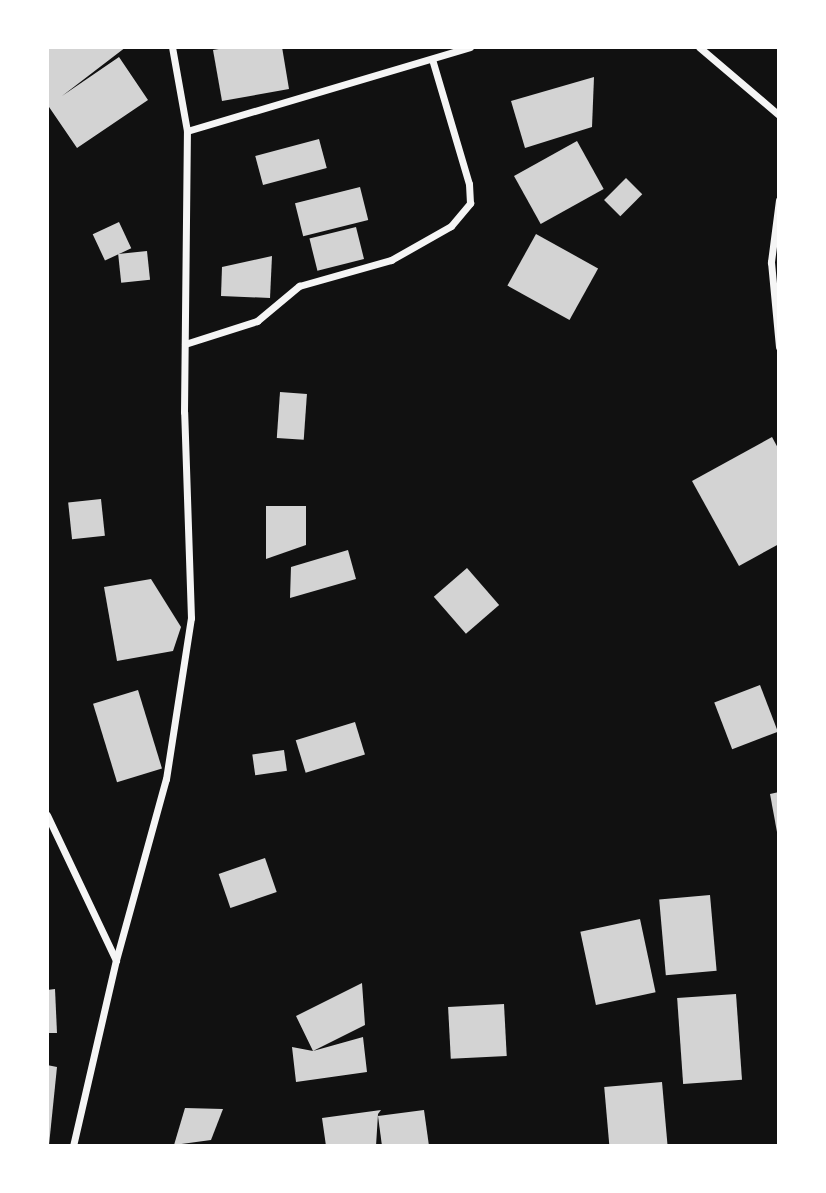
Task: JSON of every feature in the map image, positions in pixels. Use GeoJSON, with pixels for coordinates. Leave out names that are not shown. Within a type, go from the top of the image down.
{"type":"FeatureCollection","features":[{"type":"Feature","properties":{"kind":"street"},"geometry":{"type":"LineString","coordinates":[[73,1146],[116,960],[166,779],[191,618],[184,412],[187,131],[172,47]]}},
{"type":"Feature","properties":{"kind":"street"},"geometry":{"type":"LineString","coordinates":[[187,131],[470,47]]}},
{"type":"Feature","properties":{"kind":"street"},"geometry":{"type":"LineString","coordinates":[[699,47],[779,115]]}},
{"type":"Feature","properties":{"kind":"street"},"geometry":{"type":"LineString","coordinates":[[185,344],[257,321],[299,286],[391,260],[451,226],[470,202],[469,184],[432,59]]}},
{"type":"Feature","properties":{"kind":"street"},"geometry":{"type":"LineString","coordinates":[[779,200],[771,262],[779,347]]}},
{"type":"Feature","properties":{"kind":"street"},"geometry":{"type":"LineString","coordinates":[[47,815],[116,960]]}},
{"type":"Feature","properties":{"kind":"building"},"geometry":{"type":"Polygon","coordinates":[[[47,47],[126,47],[62,96],[119,57],[148,100],[77,148],[47,104],[47,47]]]}},
{"type":"Feature","properties":{"kind":"building"},"geometry":{"type":"Polygon","coordinates":[[[230,47],[282,47],[289,89],[222,101],[213,50],[230,47]]]}},
{"type":"Feature","properties":{"kind":"building"},"geometry":{"type":"Polygon","coordinates":[[[594,77],[592,127],[525,148],[511,101],[594,77]]]}},
{"type":"Feature","properties":{"kind":"building"},"geometry":{"type":"Polygon","coordinates":[[[319,139],[327,168],[263,185],[255,156],[319,139]]]}},
{"type":"Feature","properties":{"kind":"building"},"geometry":{"type":"Polygon","coordinates":[[[577,141],[604,189],[541,224],[514,176],[577,141]]]}},
{"type":"Feature","properties":{"kind":"building"},"geometry":{"type":"Polygon","coordinates":[[[626,178],[642,194],[620,216],[604,200],[626,178]]]}},
{"type":"Feature","properties":{"kind":"building"},"geometry":{"type":"Polygon","coordinates":[[[360,187],[368,220],[303,236],[295,203],[360,187]]]}},
{"type":"Feature","properties":{"kind":"building"},"geometry":{"type":"Polygon","coordinates":[[[119,222],[131,248],[105,261],[93,234],[119,222]]]}},
{"type":"Feature","properties":{"kind":"building"},"geometry":{"type":"Polygon","coordinates":[[[356,227],[364,259],[317,271],[309,239],[356,227]]]}},
{"type":"Feature","properties":{"kind":"building"},"geometry":{"type":"Polygon","coordinates":[[[536,234],[598,268],[569,320],[507,286],[536,234]]]}},
{"type":"Feature","properties":{"kind":"building"},"geometry":{"type":"Polygon","coordinates":[[[147,251],[150,280],[121,283],[118,254],[147,251]]]}},
{"type":"Feature","properties":{"kind":"building"},"geometry":{"type":"Polygon","coordinates":[[[272,256],[270,298],[221,296],[222,267],[272,256]]]}},
{"type":"Feature","properties":{"kind":"building"},"geometry":{"type":"Polygon","coordinates":[[[280,392],[307,394],[304,440],[277,438],[280,392]]]}},
{"type":"Feature","properties":{"kind":"building"},"geometry":{"type":"Polygon","coordinates":[[[772,437],[779,450],[779,544],[739,566],[692,481],[772,437]]]}},
{"type":"Feature","properties":{"kind":"building"},"geometry":{"type":"Polygon","coordinates":[[[101,499],[105,536],[72,539],[68,502],[101,499]]]}},
{"type":"Feature","properties":{"kind":"building"},"geometry":{"type":"Polygon","coordinates":[[[266,506],[306,506],[306,545],[266,559],[266,506]]]}},
{"type":"Feature","properties":{"kind":"building"},"geometry":{"type":"Polygon","coordinates":[[[348,550],[356,579],[290,598],[291,567],[348,550]]]}},
{"type":"Feature","properties":{"kind":"building"},"geometry":{"type":"Polygon","coordinates":[[[467,568],[499,605],[466,634],[434,597],[467,568]]]}},
{"type":"Feature","properties":{"kind":"building"},"geometry":{"type":"Polygon","coordinates":[[[151,579],[181,627],[173,651],[117,661],[104,587],[151,579]]]}},
{"type":"Feature","properties":{"kind":"building"},"geometry":{"type":"Polygon","coordinates":[[[760,685],[778,732],[732,749],[714,703],[760,685]]]}},
{"type":"Feature","properties":{"kind":"building"},"geometry":{"type":"Polygon","coordinates":[[[138,690],[162,768],[117,782],[93,704],[138,690]]]}},
{"type":"Feature","properties":{"kind":"building"},"geometry":{"type":"Polygon","coordinates":[[[355,722],[365,755],[306,773],[296,740],[355,722]]]}},
{"type":"Feature","properties":{"kind":"building"},"geometry":{"type":"Polygon","coordinates":[[[284,750],[287,771],[255,775],[252,754],[284,750]]]}},
{"type":"Feature","properties":{"kind":"building"},"geometry":{"type":"Polygon","coordinates":[[[779,792],[779,832],[777,832],[770,794],[779,792]]]}},
{"type":"Feature","properties":{"kind":"building"},"geometry":{"type":"Polygon","coordinates":[[[265,858],[277,892],[230,908],[219,874],[265,858]]]}},
{"type":"Feature","properties":{"kind":"building"},"geometry":{"type":"Polygon","coordinates":[[[710,895],[717,971],[666,975],[659,899],[710,895]]]}},
{"type":"Feature","properties":{"kind":"building"},"geometry":{"type":"Polygon","coordinates":[[[640,919],[656,992],[596,1005],[580,932],[640,919]]]}},
{"type":"Feature","properties":{"kind":"building"},"geometry":{"type":"Polygon","coordinates":[[[362,983],[365,1025],[313,1051],[296,1016],[362,983]]]}},
{"type":"Feature","properties":{"kind":"building"},"geometry":{"type":"Polygon","coordinates":[[[55,989],[57,1033],[47,1033],[47,990],[55,989]]]}},
{"type":"Feature","properties":{"kind":"building"},"geometry":{"type":"Polygon","coordinates":[[[736,994],[742,1080],[683,1084],[677,998],[736,994]]]}},
{"type":"Feature","properties":{"kind":"building"},"geometry":{"type":"Polygon","coordinates":[[[504,1004],[507,1056],[451,1059],[448,1007],[504,1004]]]}},
{"type":"Feature","properties":{"kind":"building"},"geometry":{"type":"Polygon","coordinates":[[[363,1037],[367,1072],[296,1082],[292,1047],[313,1051],[363,1037]]]}},
{"type":"Feature","properties":{"kind":"building"},"geometry":{"type":"Polygon","coordinates":[[[47,1065],[57,1067],[49,1145],[47,1144],[47,1065]]]}},
{"type":"Feature","properties":{"kind":"building"},"geometry":{"type":"Polygon","coordinates":[[[662,1082],[668,1146],[609,1146],[604,1087],[662,1082]]]}},
{"type":"Feature","properties":{"kind":"building"},"geometry":{"type":"Polygon","coordinates":[[[185,1108],[223,1109],[211,1140],[174,1145],[185,1108]]]}},
{"type":"Feature","properties":{"kind":"building"},"geometry":{"type":"Polygon","coordinates":[[[381,1110],[378,1114],[376,1146],[326,1146],[322,1118],[381,1110]]]}},
{"type":"Feature","properties":{"kind":"building"},"geometry":{"type":"Polygon","coordinates":[[[424,1110],[429,1146],[382,1146],[378,1116],[424,1110]]]}}]}
